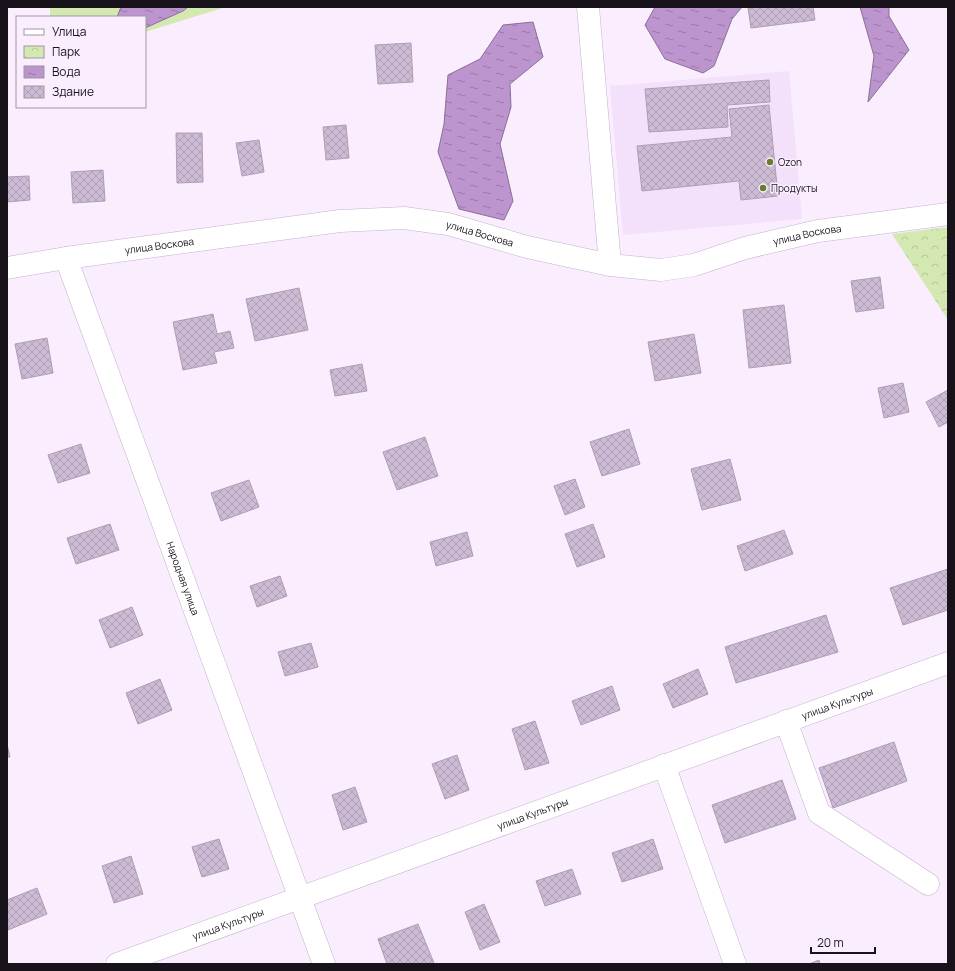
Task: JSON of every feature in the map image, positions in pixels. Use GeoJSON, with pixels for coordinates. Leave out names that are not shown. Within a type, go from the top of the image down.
{"type":"FeatureCollection","features":[{"type":"Feature","properties":{"kind":"street"},"geometry":{"type":"LineString","coordinates":[[588,7],[610,265]]}},
{"type":"Feature","properties":{"kind":"street","name":"улица Воскова"},"geometry":{"type":"LineString","coordinates":[[7,268],[66,258],[340,221],[404,218],[448,224],[527,247],[610,265],[661,270],[694,264],[745,248],[818,231],[948,214]]}},
{"type":"Feature","properties":{"kind":"street","name":"Народная улица"},"geometry":{"type":"LineString","coordinates":[[66,258],[324,964]]}},
{"type":"Feature","properties":{"kind":"street","name":"улица Культуры"},"geometry":{"type":"LineString","coordinates":[[117,964],[948,663]]}},
{"type":"Feature","properties":{"kind":"street"},"geometry":{"type":"LineString","coordinates":[[786,721],[820,813],[928,884]]}},
{"type":"Feature","properties":{"kind":"street"},"geometry":{"type":"LineString","coordinates":[[664,765],[735,964]]}},
{"type":"Feature","properties":{"kind":"shaded area"},"geometry":{"type":"Polygon","coordinates":[[[789,71],[802,219],[623,235],[610,86],[789,71]]]}},
{"type":"Feature","properties":{"kind":"green space"},"geometry":{"type":"Polygon","coordinates":[[[50,7],[121,7],[117,16],[50,16],[50,7]]]}},
{"type":"Feature","properties":{"kind":"green space"},"geometry":{"type":"Polygon","coordinates":[[[188,7],[226,7],[146,32],[146,28],[183,11],[188,7]]]}},
{"type":"Feature","properties":{"kind":"green space"},"geometry":{"type":"Polygon","coordinates":[[[948,227],[948,320],[892,234],[948,227]]]}},
{"type":"Feature","properties":{"kind":"water"},"geometry":{"type":"Polygon","coordinates":[[[121,7],[188,7],[183,11],[146,28],[146,16],[117,16],[121,7]]]}},
{"type":"Feature","properties":{"kind":"water"},"geometry":{"type":"Polygon","coordinates":[[[655,7],[742,7],[732,19],[714,66],[703,73],[665,59],[645,25],[655,7]]]}},
{"type":"Feature","properties":{"kind":"water"},"geometry":{"type":"Polygon","coordinates":[[[860,7],[889,7],[889,16],[909,50],[868,102],[874,56],[860,7]]]}},
{"type":"Feature","properties":{"kind":"water"},"geometry":{"type":"Polygon","coordinates":[[[533,22],[543,57],[510,84],[511,107],[500,144],[513,201],[504,220],[459,209],[438,152],[444,124],[448,75],[480,59],[503,25],[533,22]]]}},
{"type":"Feature","properties":{"kind":"building"},"geometry":{"type":"Polygon","coordinates":[[[813,7],[815,20],[751,28],[748,8],[813,7]]]}},
{"type":"Feature","properties":{"kind":"building"},"geometry":{"type":"Polygon","coordinates":[[[411,43],[413,82],[378,84],[375,45],[411,43]]]}},
{"type":"Feature","properties":{"kind":"building"},"geometry":{"type":"Polygon","coordinates":[[[769,80],[770,102],[727,105],[728,127],[649,132],[645,89],[769,80]]]}},
{"type":"Feature","properties":{"kind":"building"},"geometry":{"type":"Polygon","coordinates":[[[769,105],[778,196],[741,200],[739,181],[642,191],[637,146],[732,137],[729,109],[769,105]]]}},
{"type":"Feature","properties":{"kind":"building"},"geometry":{"type":"Polygon","coordinates":[[[346,125],[349,158],[326,160],[323,127],[346,125]]]}},
{"type":"Feature","properties":{"kind":"building"},"geometry":{"type":"Polygon","coordinates":[[[176,133],[202,133],[203,182],[177,183],[176,133]]]}},
{"type":"Feature","properties":{"kind":"building"},"geometry":{"type":"Polygon","coordinates":[[[259,140],[264,172],[242,176],[236,143],[259,140]]]}},
{"type":"Feature","properties":{"kind":"building"},"geometry":{"type":"Polygon","coordinates":[[[103,170],[105,201],[73,203],[71,172],[103,170]]]}},
{"type":"Feature","properties":{"kind":"building"},"geometry":{"type":"Polygon","coordinates":[[[29,176],[30,200],[7,202],[7,177],[29,176]]]}},
{"type":"Feature","properties":{"kind":"building"},"geometry":{"type":"Polygon","coordinates":[[[880,277],[884,308],[856,312],[851,281],[880,277]]]}},
{"type":"Feature","properties":{"kind":"building"},"geometry":{"type":"Polygon","coordinates":[[[299,288],[308,330],[255,341],[246,299],[299,288]]]}},
{"type":"Feature","properties":{"kind":"building"},"geometry":{"type":"Polygon","coordinates":[[[784,305],[791,363],[749,368],[743,310],[784,305]]]}},
{"type":"Feature","properties":{"kind":"building"},"geometry":{"type":"Polygon","coordinates":[[[213,314],[217,334],[230,331],[234,348],[214,352],[217,363],[183,370],[173,322],[213,314]]]}},
{"type":"Feature","properties":{"kind":"building"},"geometry":{"type":"Polygon","coordinates":[[[694,334],[701,373],[655,381],[648,342],[694,334]]]}},
{"type":"Feature","properties":{"kind":"building"},"geometry":{"type":"Polygon","coordinates":[[[47,338],[53,373],[22,379],[15,344],[47,338]]]}},
{"type":"Feature","properties":{"kind":"building"},"geometry":{"type":"Polygon","coordinates":[[[362,364],[367,391],[335,396],[330,370],[362,364]]]}},
{"type":"Feature","properties":{"kind":"building"},"geometry":{"type":"Polygon","coordinates":[[[903,383],[909,412],[884,418],[878,388],[903,383]]]}},
{"type":"Feature","properties":{"kind":"building"},"geometry":{"type":"Polygon","coordinates":[[[948,390],[948,422],[939,427],[926,402],[948,390]]]}},
{"type":"Feature","properties":{"kind":"building"},"geometry":{"type":"Polygon","coordinates":[[[629,429],[640,464],[602,476],[590,442],[629,429]]]}},
{"type":"Feature","properties":{"kind":"building"},"geometry":{"type":"Polygon","coordinates":[[[425,437],[438,476],[397,490],[383,452],[425,437]]]}},
{"type":"Feature","properties":{"kind":"building"},"geometry":{"type":"Polygon","coordinates":[[[81,444],[90,473],[58,483],[48,455],[81,444]]]}},
{"type":"Feature","properties":{"kind":"building"},"geometry":{"type":"Polygon","coordinates":[[[730,459],[741,500],[702,510],[691,469],[730,459]]]}},
{"type":"Feature","properties":{"kind":"building"},"geometry":{"type":"Polygon","coordinates":[[[575,479],[585,507],[565,515],[554,486],[575,479]]]}},
{"type":"Feature","properties":{"kind":"building"},"geometry":{"type":"Polygon","coordinates":[[[249,480],[259,507],[221,521],[211,493],[249,480]]]}},
{"type":"Feature","properties":{"kind":"building"},"geometry":{"type":"Polygon","coordinates":[[[110,524],[119,550],[76,564],[67,538],[110,524]]]}},
{"type":"Feature","properties":{"kind":"building"},"geometry":{"type":"Polygon","coordinates":[[[593,524],[605,557],[577,567],[565,534],[593,524]]]}},
{"type":"Feature","properties":{"kind":"building"},"geometry":{"type":"Polygon","coordinates":[[[784,530],[793,554],[745,571],[737,546],[784,530]]]}},
{"type":"Feature","properties":{"kind":"building"},"geometry":{"type":"Polygon","coordinates":[[[467,532],[473,556],[436,566],[430,542],[467,532]]]}},
{"type":"Feature","properties":{"kind":"building"},"geometry":{"type":"Polygon","coordinates":[[[948,569],[948,610],[903,625],[890,588],[948,569]]]}},
{"type":"Feature","properties":{"kind":"building"},"geometry":{"type":"Polygon","coordinates":[[[280,576],[287,596],[257,607],[250,586],[280,576]]]}},
{"type":"Feature","properties":{"kind":"building"},"geometry":{"type":"Polygon","coordinates":[[[132,607],[143,635],[110,648],[99,620],[132,607]]]}},
{"type":"Feature","properties":{"kind":"building"},"geometry":{"type":"Polygon","coordinates":[[[826,615],[838,652],[736,683],[725,647],[826,615]]]}},
{"type":"Feature","properties":{"kind":"building"},"geometry":{"type":"Polygon","coordinates":[[[311,643],[318,667],[285,676],[278,652],[311,643]]]}},
{"type":"Feature","properties":{"kind":"building"},"geometry":{"type":"Polygon","coordinates":[[[698,669],[708,694],[673,708],[663,684],[698,669]]]}},
{"type":"Feature","properties":{"kind":"building"},"geometry":{"type":"Polygon","coordinates":[[[160,679],[172,710],[138,724],[126,693],[160,679]]]}},
{"type":"Feature","properties":{"kind":"building"},"geometry":{"type":"Polygon","coordinates":[[[612,686],[620,710],[581,725],[572,701],[612,686]]]}},
{"type":"Feature","properties":{"kind":"building"},"geometry":{"type":"Polygon","coordinates":[[[535,721],[549,763],[525,770],[512,729],[535,721]]]}},
{"type":"Feature","properties":{"kind":"building"},"geometry":{"type":"Polygon","coordinates":[[[894,742],[907,781],[833,808],[819,768],[894,742]]]}},
{"type":"Feature","properties":{"kind":"building"},"geometry":{"type":"Polygon","coordinates":[[[7,744],[10,757],[7,757],[7,744]]]}},
{"type":"Feature","properties":{"kind":"building"},"geometry":{"type":"Polygon","coordinates":[[[457,755],[469,790],[445,799],[432,764],[457,755]]]}},
{"type":"Feature","properties":{"kind":"building"},"geometry":{"type":"Polygon","coordinates":[[[782,780],[796,819],[725,843],[712,805],[782,780]]]}},
{"type":"Feature","properties":{"kind":"building"},"geometry":{"type":"Polygon","coordinates":[[[355,787],[367,822],[343,830],[332,795],[355,787]]]}},
{"type":"Feature","properties":{"kind":"building"},"geometry":{"type":"Polygon","coordinates":[[[219,839],[229,869],[202,877],[192,847],[219,839]]]}},
{"type":"Feature","properties":{"kind":"building"},"geometry":{"type":"Polygon","coordinates":[[[653,839],[663,869],[622,882],[612,853],[653,839]]]}},
{"type":"Feature","properties":{"kind":"building"},"geometry":{"type":"Polygon","coordinates":[[[131,856],[143,894],[114,903],[102,866],[131,856]]]}},
{"type":"Feature","properties":{"kind":"building"},"geometry":{"type":"Polygon","coordinates":[[[572,869],[581,894],[545,906],[536,881],[572,869]]]}},
{"type":"Feature","properties":{"kind":"building"},"geometry":{"type":"Polygon","coordinates":[[[37,888],[47,914],[8,930],[7,900],[37,888]]]}},
{"type":"Feature","properties":{"kind":"building"},"geometry":{"type":"Polygon","coordinates":[[[484,904],[500,942],[480,950],[465,912],[484,904]]]}},
{"type":"Feature","properties":{"kind":"building"},"geometry":{"type":"Polygon","coordinates":[[[418,924],[434,963],[387,964],[378,939],[418,924]]]}},
{"type":"Feature","properties":{"kind":"building"},"geometry":{"type":"Polygon","coordinates":[[[819,960],[820,964],[809,964],[819,960]]]}},
{"type":"Feature","properties":{"kind":"place","name":"Ozon"},"geometry":{"type":"Point","coordinates":[770,162]}},
{"type":"Feature","properties":{"kind":"place","name":"Продукты"},"geometry":{"type":"Point","coordinates":[763,188]}}]}
